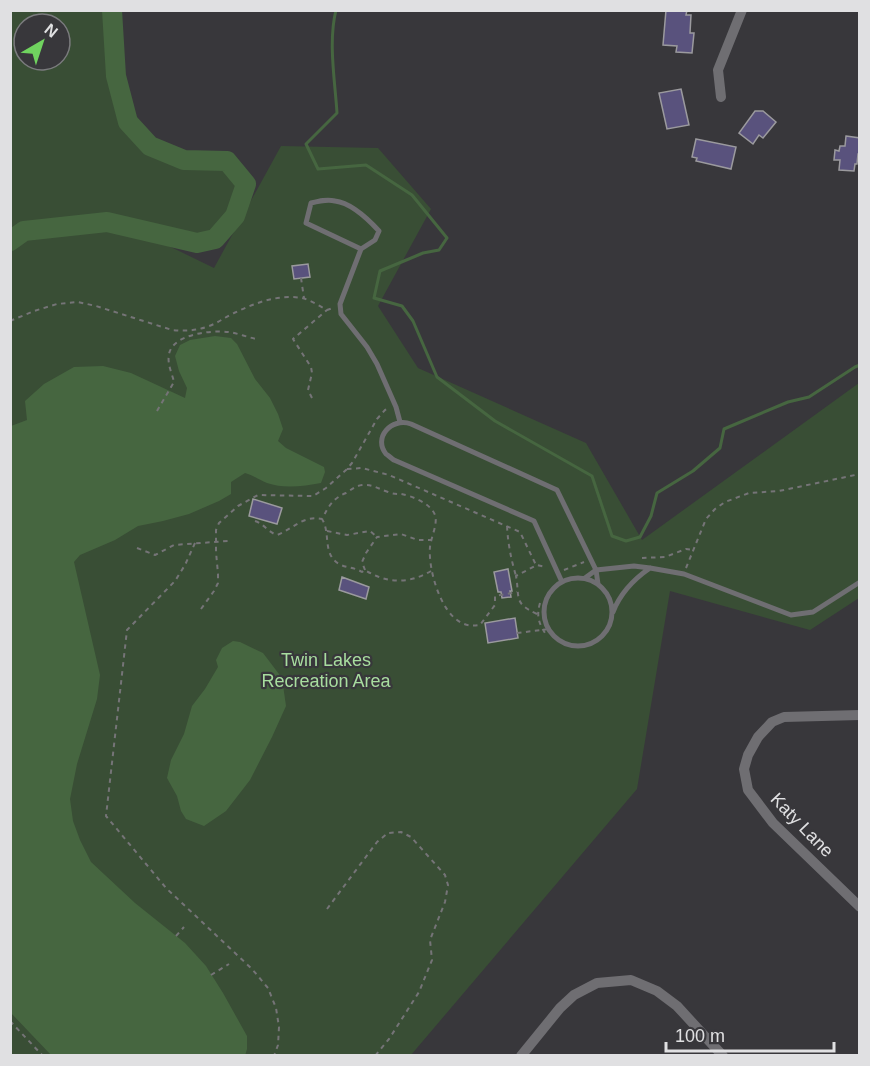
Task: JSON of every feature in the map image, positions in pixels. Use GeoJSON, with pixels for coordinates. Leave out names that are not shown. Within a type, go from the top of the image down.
{"type":"FeatureCollection","features":[{"type":"Feature","properties":{"kind":"street"},"geometry":{"type":"LineString","coordinates":[[721,97],[718,70],[742,10]]}},
{"type":"Feature","properties":{"kind":"street","name":"Katy Lane"},"geometry":{"type":"LineString","coordinates":[[860,715],[784,717],[772,722],[758,737],[748,754],[744,769],[748,790],[773,822],[860,907]]}},
{"type":"Feature","properties":{"kind":"street"},"geometry":{"type":"LineString","coordinates":[[521,1056],[560,1008],[574,995],[597,983],[632,980],[657,991],[676,1006],[723,1056]]}},
{"type":"Feature","properties":{"kind":"lane"},"geometry":{"type":"LineString","coordinates":[[361,249],[306,223],[311,203],[324,200],[338,201],[351,207],[379,231],[375,240],[361,249],[340,304],[341,314],[367,347],[377,364],[396,407],[400,422]]}},
{"type":"Feature","properties":{"kind":"lane"},"geometry":{"type":"LineString","coordinates":[[562,582],[534,521],[394,460],[386,454],[382,442],[384,434],[393,424],[400,422],[411,424],[557,490],[596,570],[598,584]]}},
{"type":"Feature","properties":{"kind":"lane"},"geometry":{"type":"LineString","coordinates":[[585,578],[596,570],[634,566],[684,574],[791,615],[813,612],[860,582]]}},
{"type":"Feature","properties":{"kind":"lane"},"geometry":{"type":"LineString","coordinates":[[613,614],[612,603],[607,592],[598,584],[585,578],[573,578],[553,588],[544,608],[546,629],[565,643],[575,646],[586,645],[596,641],[604,634],[610,625],[618,600],[641,574],[650,568]]}},
{"type":"Feature","properties":{"kind":"path"},"geometry":{"type":"LineString","coordinates":[[301,278],[304,298]]}},
{"type":"Feature","properties":{"kind":"path"},"geometry":{"type":"LineString","coordinates":[[10,321],[57,304],[78,302],[172,330],[184,331],[210,326],[261,301],[281,297],[304,298],[327,310]]}},
{"type":"Feature","properties":{"kind":"path"},"geometry":{"type":"LineString","coordinates":[[312,398],[308,390],[312,374],[311,367],[292,339],[327,310],[340,304]]}},
{"type":"Feature","properties":{"kind":"path"},"geometry":{"type":"LineString","coordinates":[[157,411],[174,382],[169,358],[171,349],[179,340],[201,333],[215,332],[227,332],[256,339]]}},
{"type":"Feature","properties":{"kind":"path"},"geometry":{"type":"LineString","coordinates":[[201,609],[218,583],[216,530],[219,523],[248,499],[258,495],[313,496],[326,488],[347,469],[376,419],[385,410],[396,407]]}},
{"type":"Feature","properties":{"kind":"path"},"geometry":{"type":"LineString","coordinates":[[347,469],[362,468],[389,475],[520,532],[537,566],[516,576]]}},
{"type":"Feature","properties":{"kind":"path"},"geometry":{"type":"LineString","coordinates":[[684,574],[706,519],[725,502],[748,493],[779,491],[860,474]]}},
{"type":"Feature","properties":{"kind":"path"},"geometry":{"type":"LineString","coordinates":[[322,519],[336,498],[362,485],[370,485],[394,494],[416,498],[435,513],[436,521],[429,561],[445,606],[455,619],[463,624],[480,626],[495,605],[495,596],[517,592]]}},
{"type":"Feature","properties":{"kind":"path"},"geometry":{"type":"LineString","coordinates":[[255,521],[267,527],[277,536],[304,519],[315,517],[322,519]]}},
{"type":"Feature","properties":{"kind":"path"},"geometry":{"type":"LineString","coordinates":[[322,519],[327,531],[327,548],[335,561],[345,567],[356,568],[362,572],[365,570]]}},
{"type":"Feature","properties":{"kind":"path"},"geometry":{"type":"LineString","coordinates":[[507,526],[507,540],[518,587],[517,595],[525,608],[537,614],[546,629],[547,636]]}},
{"type":"Feature","properties":{"kind":"path"},"geometry":{"type":"LineString","coordinates":[[327,531],[347,535],[370,531],[377,537],[401,534],[418,540],[431,540]]}},
{"type":"Feature","properties":{"kind":"path"},"geometry":{"type":"LineString","coordinates":[[377,537],[362,562],[365,570],[376,577],[393,582],[413,579],[431,571]]}},
{"type":"Feature","properties":{"kind":"path"},"geometry":{"type":"LineString","coordinates":[[136,548],[155,555],[174,545],[228,541]]}},
{"type":"Feature","properties":{"kind":"path"},"geometry":{"type":"LineString","coordinates":[[195,543],[175,581],[127,630],[106,816],[166,888],[252,969],[268,988],[276,1008],[279,1027],[278,1046],[274,1056]]}},
{"type":"Feature","properties":{"kind":"path"},"geometry":{"type":"LineString","coordinates":[[537,614],[540,603]]}},
{"type":"Feature","properties":{"kind":"path"},"geometry":{"type":"LineString","coordinates":[[517,633],[546,629]]}},
{"type":"Feature","properties":{"kind":"path"},"geometry":{"type":"LineString","coordinates":[[327,909],[377,842],[388,833],[400,832],[411,837],[445,875],[448,885],[445,902],[430,940],[432,960],[419,992],[389,1039],[375,1056]]}},
{"type":"Feature","properties":{"kind":"path"},"geometry":{"type":"LineString","coordinates":[[176,936],[184,927]]}},
{"type":"Feature","properties":{"kind":"path"},"geometry":{"type":"LineString","coordinates":[[212,975],[229,964]]}},
{"type":"Feature","properties":{"kind":"path"},"geometry":{"type":"LineString","coordinates":[[10,1022],[43,1056]]}},
{"type":"Feature","properties":{"kind":"green space","name":"Twin Lakes Recreation Area"},"geometry":{"type":"Polygon","coordinates":[[[11,11],[112,11],[116,76],[128,122],[150,146],[184,159],[227,161],[246,184],[235,216],[215,239],[197,243],[107,222],[80,226],[142,233],[214,268],[281,146],[378,148],[431,209],[378,306],[418,368],[586,443],[642,540],[859,383],[859,598],[810,630],[670,591],[637,789],[411,1055],[11,1055],[11,242],[52,228],[24,231],[11,241],[11,11]]]}},
{"type":"Feature","properties":{"kind":"shaded area"},"geometry":{"type":"Polygon","coordinates":[[[215,336],[231,338],[237,344],[255,379],[270,398],[283,429],[278,441],[286,448],[324,467],[325,472],[321,483],[294,486],[274,485],[245,473],[231,482],[231,494],[219,501],[189,514],[138,526],[115,540],[80,555],[74,562],[100,675],[97,699],[77,764],[70,799],[73,821],[91,862],[135,903],[185,943],[206,966],[247,1036],[247,1049],[245,1056],[51,1055],[11,1013],[11,426],[27,420],[25,401],[44,384],[74,367],[103,366],[131,373],[185,398],[187,388],[175,356],[180,345],[190,340],[215,336]]]}},
{"type":"Feature","properties":{"kind":"shaded area"},"geometry":{"type":"Polygon","coordinates":[[[233,641],[263,653],[282,678],[286,706],[250,780],[226,811],[204,826],[186,819],[167,778],[171,760],[184,734],[192,706],[218,667],[216,660],[222,648],[233,641]]]}},
{"type":"Feature","properties":{"kind":"building"},"geometry":{"type":"Polygon","coordinates":[[[666,10],[687,10],[686,15],[691,15],[690,33],[694,33],[692,53],[676,52],[677,46],[663,45],[666,10]]]}},
{"type":"Feature","properties":{"kind":"building"},"geometry":{"type":"Polygon","coordinates":[[[681,89],[689,125],[667,129],[659,93],[681,89]]]}},
{"type":"Feature","properties":{"kind":"building"},"geometry":{"type":"Polygon","coordinates":[[[755,111],[763,111],[776,122],[763,138],[759,135],[753,144],[739,133],[755,111]]]}},
{"type":"Feature","properties":{"kind":"building"},"geometry":{"type":"Polygon","coordinates":[[[846,136],[860,138],[860,154],[858,154],[854,171],[839,170],[840,160],[834,160],[835,150],[839,151],[840,146],[845,146],[846,136]]]}},
{"type":"Feature","properties":{"kind":"building"},"geometry":{"type":"Polygon","coordinates":[[[696,139],[736,147],[731,169],[696,161],[697,158],[692,157],[696,139]]]}},
{"type":"Feature","properties":{"kind":"building"},"geometry":{"type":"Polygon","coordinates":[[[308,264],[310,277],[294,279],[292,266],[308,264]]]}},
{"type":"Feature","properties":{"kind":"building"},"geometry":{"type":"Polygon","coordinates":[[[253,499],[282,508],[277,524],[249,516],[253,499]]]}},
{"type":"Feature","properties":{"kind":"building"},"geometry":{"type":"Polygon","coordinates":[[[508,569],[511,597],[502,598],[501,592],[498,592],[494,572],[508,569]]]}},
{"type":"Feature","properties":{"kind":"building"},"geometry":{"type":"Polygon","coordinates":[[[342,577],[369,587],[366,599],[339,590],[342,577]]]}},
{"type":"Feature","properties":{"kind":"building"},"geometry":{"type":"Polygon","coordinates":[[[515,618],[518,638],[488,643],[485,623],[515,618]]]}},
{"type":"Feature","properties":{"kind":"waterway"},"geometry":{"type":"LineString","coordinates":[[10,241],[24,231],[107,222],[197,243],[215,239],[235,216],[246,184],[227,161],[184,160],[150,146],[128,122],[116,76],[112,10]]}},
{"type":"Feature","properties":{"kind":"waterway"},"geometry":{"type":"LineString","coordinates":[[336,10],[332,48],[337,113],[306,144],[318,169],[366,165],[412,195],[447,238],[439,250],[423,253],[380,271],[374,298],[402,306],[413,321],[437,377],[495,421],[592,476],[612,536],[626,541],[640,537],[651,516],[657,493],[693,471],[720,448],[724,429],[788,402],[809,397],[860,365]]}}]}
